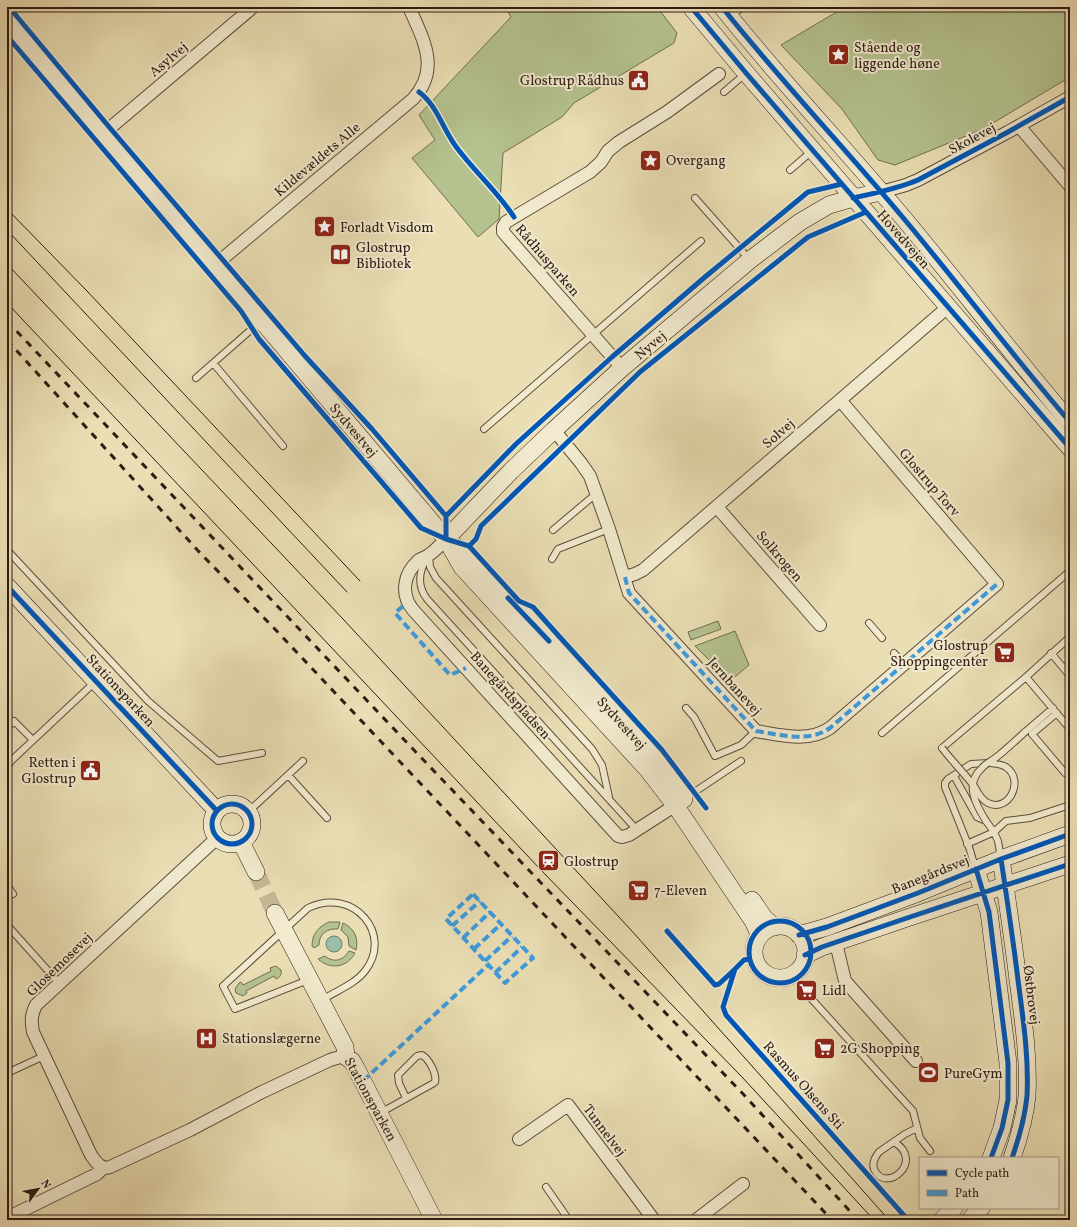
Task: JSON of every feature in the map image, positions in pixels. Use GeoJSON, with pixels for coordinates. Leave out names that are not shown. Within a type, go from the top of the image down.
{"type":"FeatureCollection","features":[{"type":"Feature","properties":{"kind":"street","name":"Asylvej"},"geometry":{"type":"LineString","coordinates":[[104,133],[252,7]]}},
{"type":"Feature","properties":{"kind":"street","name":"Kildevældets Alle"},"geometry":{"type":"LineString","coordinates":[[215,265],[413,99],[419,92],[428,70],[426,48],[410,7]]}},
{"type":"Feature","properties":{"kind":"street","name":"Hovedvejen"},"geometry":{"type":"LineString","coordinates":[[691,7],[853,198],[1070,448]]}},
{"type":"Feature","properties":{"kind":"street","name":"Hovedvejen"},"geometry":{"type":"LineString","coordinates":[[726,12],[800,101],[853,158],[882,192],[1035,382],[1070,422]]}},
{"type":"Feature","properties":{"kind":"street","name":"Sydvestvej"},"geometry":{"type":"LineString","coordinates":[[7,19],[446,539],[472,559],[553,646],[664,770],[680,802],[753,921],[760,936]]}},
{"type":"Feature","properties":{"kind":"street","name":"Rådhusparken"},"geometry":{"type":"LineString","coordinates":[[622,368],[504,232],[503,227],[506,222],[590,172],[601,162],[608,151],[619,142],[667,112],[719,74]]}},
{"type":"Feature","properties":{"kind":"street","name":"Skolevej"},"geometry":{"type":"LineString","coordinates":[[882,192],[918,180],[1070,97]]}},
{"type":"Feature","properties":{"kind":"street"},"geometry":{"type":"LineString","coordinates":[[1019,126],[1070,187]]}},
{"type":"Feature","properties":{"kind":"street","name":"Nyvej"},"geometry":{"type":"LineString","coordinates":[[446,539],[511,471],[554,430],[622,368],[750,260],[813,214],[830,205],[853,198],[882,192]]}},
{"type":"Feature","properties":{"kind":"street","name":"Solvej"},"geometry":{"type":"LineString","coordinates":[[625,577],[643,570],[948,307]]}},
{"type":"Feature","properties":{"kind":"street","name":"Glostrup Torv"},"geometry":{"type":"LineString","coordinates":[[840,400],[998,584]]}},
{"type":"Feature","properties":{"kind":"street","name":"Jernbanevej"},"geometry":{"type":"LineString","coordinates":[[554,430],[586,469],[597,492],[629,593],[756,731],[802,737],[824,732],[998,584]]}},
{"type":"Feature","properties":{"kind":"street","name":"Solkrogen"},"geometry":{"type":"LineString","coordinates":[[717,507],[820,625]]}},
{"type":"Feature","properties":{"kind":"street","name":"Banegårdspladsen"},"geometry":{"type":"LineString","coordinates":[[446,539],[429,555],[419,560],[410,570],[404,589],[409,606],[618,836],[622,837],[637,830],[680,802]]}},
{"type":"Feature","properties":{"kind":"street","name":"Stationsparken"},"geometry":{"type":"LineString","coordinates":[[7,586],[217,810]]}},
{"type":"Feature","properties":{"kind":"street","name":"Sydvestvej"},"geometry":{"type":"LineString","coordinates":[[680,802],[762,915],[775,927]]}},
{"type":"Feature","properties":{"kind":"street"},"geometry":{"type":"LineString","coordinates":[[236,804],[243,807],[248,812],[252,825],[251,832],[247,838],[235,844],[228,844],[217,838],[213,831],[212,824],[213,817],[217,810],[222,806],[236,804]]}},
{"type":"Feature","properties":{"kind":"street","name":"Banegårdsvej"},"geometry":{"type":"LineString","coordinates":[[799,935],[827,927],[862,914],[1001,859],[1070,834]]}},
{"type":"Feature","properties":{"kind":"street","name":"Glosemosevej"},"geometry":{"type":"LineString","coordinates":[[103,1168],[91,1155],[44,1056],[34,1032],[31,1021],[32,1013],[36,1005],[59,983],[217,838]]}},
{"type":"Feature","properties":{"kind":"street"},"geometry":{"type":"LineString","coordinates":[[241,842],[256,872]]}},
{"type":"Feature","properties":{"kind":"street","name":"Østbrovej"},"geometry":{"type":"LineString","coordinates":[[1001,859],[1025,1034],[1027,1066],[1026,1097],[1020,1136],[1012,1157]]}},
{"type":"Feature","properties":{"kind":"street"},"geometry":{"type":"LineString","coordinates":[[806,955],[907,918],[1070,864]]}},
{"type":"Feature","properties":{"kind":"street"},"geometry":{"type":"LineString","coordinates":[[976,869],[989,912],[1008,1063],[1008,1100],[1002,1128],[991,1157]]}},
{"type":"Feature","properties":{"kind":"street","name":"Stationsparken"},"geometry":{"type":"LineString","coordinates":[[276,913],[344,1047],[346,1057],[354,1064],[380,1112],[434,1220]]}},
{"type":"Feature","properties":{"kind":"street"},"geometry":{"type":"LineString","coordinates":[[775,927],[788,928],[799,935],[804,944],[806,955],[802,966],[794,974],[784,978],[778,978],[767,975],[759,967],[755,959],[755,948],[760,936],[769,929],[775,927]]}},
{"type":"Feature","properties":{"kind":"street"},"geometry":{"type":"LineString","coordinates":[[836,943],[845,981],[916,1061]]}},
{"type":"Feature","properties":{"kind":"street"},"geometry":{"type":"LineString","coordinates":[[7,1218],[97,1174],[103,1168],[109,1168],[143,1152],[330,1060],[346,1057]]}},
{"type":"Feature","properties":{"kind":"street","name":"Tunnelvej"},"geometry":{"type":"LineString","coordinates":[[519,1139],[568,1105],[654,1220]]}},
{"type":"Feature","properties":{"kind":"street"},"geometry":{"type":"LineString","coordinates":[[696,1220],[743,1184]]}},
{"type":"Feature","properties":{"kind":"street"},"geometry":{"type":"LineString","coordinates":[[970,1220],[980,1209]]}},
{"type":"Feature","properties":{"kind":"lane"},"geometry":{"type":"LineString","coordinates":[[726,12],[743,7]]}},
{"type":"Feature","properties":{"kind":"lane"},"geometry":{"type":"LineString","coordinates":[[724,92],[746,73]]}},
{"type":"Feature","properties":{"kind":"lane"},"geometry":{"type":"LineString","coordinates":[[790,170],[813,150]]}},
{"type":"Feature","properties":{"kind":"lane"},"geometry":{"type":"LineString","coordinates":[[695,198],[750,260]]}},
{"type":"Feature","properties":{"kind":"lane"},"geometry":{"type":"LineString","coordinates":[[484,430],[701,241]]}},
{"type":"Feature","properties":{"kind":"lane"},"geometry":{"type":"LineString","coordinates":[[196,378],[262,321]]}},
{"type":"Feature","properties":{"kind":"lane"},"geometry":{"type":"LineString","coordinates":[[213,363],[283,446]]}},
{"type":"Feature","properties":{"kind":"lane"},"geometry":{"type":"LineString","coordinates":[[553,530],[597,492]]}},
{"type":"Feature","properties":{"kind":"lane"},"geometry":{"type":"LineString","coordinates":[[552,559],[558,549],[609,529]]}},
{"type":"Feature","properties":{"kind":"lane"},"geometry":{"type":"LineString","coordinates":[[7,550],[148,701],[218,761],[262,753]]}},
{"type":"Feature","properties":{"kind":"lane","name":"Banegårdspladsen"},"geometry":{"type":"LineString","coordinates":[[429,555],[422,570],[420,581],[422,592],[427,599],[637,830]]}},
{"type":"Feature","properties":{"kind":"lane","name":"Banegårdspladsen"},"geometry":{"type":"LineString","coordinates":[[429,555],[430,567],[436,578],[597,756],[605,774],[607,792],[610,800]]}},
{"type":"Feature","properties":{"kind":"lane"},"geometry":{"type":"LineString","coordinates":[[882,733],[1070,571]]}},
{"type":"Feature","properties":{"kind":"lane"},"geometry":{"type":"LineString","coordinates":[[869,623],[882,638]]}},
{"type":"Feature","properties":{"kind":"lane"},"geometry":{"type":"LineString","coordinates":[[976,869],[945,787],[945,783],[954,776],[972,764],[991,762],[1005,766],[1014,777],[1014,790],[1005,802],[992,804],[987,802],[980,797],[975,787],[942,748],[1026,677],[1070,636]]}},
{"type":"Feature","properties":{"kind":"lane"},"geometry":{"type":"LineString","coordinates":[[894,653],[904,665]]}},
{"type":"Feature","properties":{"kind":"lane"},"geometry":{"type":"LineString","coordinates":[[1051,653],[1070,676]]}},
{"type":"Feature","properties":{"kind":"lane"},"geometry":{"type":"LineString","coordinates":[[1026,677],[1070,729]]}},
{"type":"Feature","properties":{"kind":"lane","name":"Stationsparken"},"geometry":{"type":"LineString","coordinates":[[7,767],[32,740],[96,681]]}},
{"type":"Feature","properties":{"kind":"lane"},"geometry":{"type":"LineString","coordinates":[[686,708],[694,717],[715,756],[741,745],[756,731]]}},
{"type":"Feature","properties":{"kind":"lane"},"geometry":{"type":"LineString","coordinates":[[1001,859],[998,841],[978,807],[974,796],[973,781],[975,776],[983,767],[995,759],[1025,732],[1055,711]]}},
{"type":"Feature","properties":{"kind":"lane"},"geometry":{"type":"LineString","coordinates":[[1055,711],[1032,734],[1065,773],[1070,768]]}},
{"type":"Feature","properties":{"kind":"lane"},"geometry":{"type":"LineString","coordinates":[[7,728],[14,721],[32,740]]}},
{"type":"Feature","properties":{"kind":"lane"},"geometry":{"type":"LineString","coordinates":[[680,802],[741,760]]}},
{"type":"Feature","properties":{"kind":"lane"},"geometry":{"type":"LineString","coordinates":[[248,812],[303,761]]}},
{"type":"Feature","properties":{"kind":"lane"},"geometry":{"type":"LineString","coordinates":[[288,775],[327,818]]}},
{"type":"Feature","properties":{"kind":"lane"},"geometry":{"type":"LineString","coordinates":[[954,776],[977,817],[986,821]]}},
{"type":"Feature","properties":{"kind":"lane"},"geometry":{"type":"LineString","coordinates":[[967,844],[994,832],[1010,820],[1030,818],[1067,806]]}},
{"type":"Feature","properties":{"kind":"lane"},"geometry":{"type":"LineString","coordinates":[[7,885],[13,894]]}},
{"type":"Feature","properties":{"kind":"lane"},"geometry":{"type":"LineString","coordinates":[[309,979],[236,1009],[223,986],[308,908],[324,902],[341,902],[360,912],[368,922],[374,938],[374,946],[370,963],[366,970],[354,981],[321,1000]]}},
{"type":"Feature","properties":{"kind":"lane"},"geometry":{"type":"LineString","coordinates":[[7,925],[59,983]]}},
{"type":"Feature","properties":{"kind":"lane"},"geometry":{"type":"LineString","coordinates":[[808,995],[913,1111],[920,1138],[930,1151]]}},
{"type":"Feature","properties":{"kind":"lane"},"geometry":{"type":"LineString","coordinates":[[380,1112],[406,1098],[435,1082],[436,1075],[426,1058],[422,1055],[416,1056],[398,1075],[399,1083],[406,1098]]}},
{"type":"Feature","properties":{"kind":"lane"},"geometry":{"type":"LineString","coordinates":[[7,1073],[44,1056]]}},
{"type":"Feature","properties":{"kind":"lane"},"geometry":{"type":"LineString","coordinates":[[894,1142],[902,1148],[906,1162],[899,1174],[894,1177],[885,1178],[878,1174],[874,1168],[876,1155],[905,1134],[917,1128]]}},
{"type":"Feature","properties":{"kind":"lane"},"geometry":{"type":"LineString","coordinates":[[546,1187],[569,1220]]}},
{"type":"Feature","properties":{"kind":"shaded area"},"geometry":{"type":"Polygon","coordinates":[[[505,7],[657,7],[677,33],[674,43],[574,103],[562,117],[503,153],[499,219],[478,237],[412,158],[435,140],[419,115],[511,17],[505,7]]]}},
{"type":"Feature","properties":{"kind":"shaded area"},"geometry":{"type":"Polygon","coordinates":[[[845,7],[1070,7],[1070,77],[983,129],[895,165],[878,160],[842,109],[781,45],[845,7]]]}},
{"type":"Feature","properties":{"kind":"shaded area"},"geometry":{"type":"Polygon","coordinates":[[[718,621],[721,629],[691,640],[688,632],[718,621]]]}},
{"type":"Feature","properties":{"kind":"shaded area"},"geometry":{"type":"Polygon","coordinates":[[[735,631],[749,665],[730,681],[695,646],[735,631]]]}},
{"type":"Feature","properties":{"kind":"shaded area"},"geometry":{"type":"Polygon","coordinates":[[[329,922],[340,922],[338,929],[324,932],[320,938],[319,945],[314,948],[312,946],[312,942],[314,934],[322,926],[329,922]]]}},
{"type":"Feature","properties":{"kind":"shaded area"},"geometry":{"type":"Polygon","coordinates":[[[343,923],[347,925],[355,934],[357,941],[356,950],[349,946],[348,937],[341,930],[343,923]]]}},
{"type":"Feature","properties":{"kind":"shaded area"},"geometry":{"type":"Polygon","coordinates":[[[334,936],[340,938],[342,944],[340,950],[334,952],[328,950],[326,944],[328,938],[334,936]]]}},
{"type":"Feature","properties":{"kind":"shaded area"},"geometry":{"type":"Polygon","coordinates":[[[349,951],[355,953],[352,958],[348,962],[338,966],[328,965],[318,959],[325,956],[331,960],[338,960],[344,957],[349,951]]]}},
{"type":"Feature","properties":{"kind":"shaded area"},"geometry":{"type":"Polygon","coordinates":[[[276,966],[281,970],[281,975],[279,977],[276,979],[274,976],[246,991],[247,993],[243,996],[236,993],[235,989],[239,983],[241,982],[243,985],[271,971],[270,968],[276,966]]]}},
{"type":"Feature","properties":{"kind":"tunnel"},"geometry":{"type":"LineString","coordinates":[[256,872],[275,913]]}},
{"type":"Feature","properties":{"kind":"tram line"},"geometry":{"type":"LineString","coordinates":[[7,209],[87,291],[360,581]]}},
{"type":"Feature","properties":{"kind":"tram line"},"geometry":{"type":"LineString","coordinates":[[7,230],[347,592]]}},
{"type":"Feature","properties":{"kind":"tram line"},"geometry":{"type":"LineString","coordinates":[[7,264],[343,619],[631,930],[889,1220]]}},
{"type":"Feature","properties":{"kind":"tram line"},"geometry":{"type":"LineString","coordinates":[[7,303],[540,869],[742,1077],[874,1220]]}},
{"type":"Feature","properties":{"kind":"railway"},"geometry":{"type":"LineString","coordinates":[[7,321],[745,1096],[858,1220]]}},
{"type":"Feature","properties":{"kind":"railway"},"geometry":{"type":"LineString","coordinates":[[7,340],[201,554],[272,626],[832,1220]]}},
{"type":"Feature","properties":{"kind":"marked path"},"geometry":{"type":"LineString","coordinates":[[625,577],[629,593],[756,731],[794,737],[804,737],[822,733],[830,728],[997,584]]}},
{"type":"Feature","properties":{"kind":"marked path"},"geometry":{"type":"LineString","coordinates":[[403,606],[395,613],[450,675],[466,668]]}},
{"type":"Feature","properties":{"kind":"marked path"},"geometry":{"type":"LineString","coordinates":[[473,894],[533,958],[505,983],[446,919],[473,894]]}},
{"type":"Feature","properties":{"kind":"marked path"},"geometry":{"type":"LineString","coordinates":[[452,926],[480,901]]}},
{"type":"Feature","properties":{"kind":"marked path"},"geometry":{"type":"LineString","coordinates":[[463,938],[490,912]]}},
{"type":"Feature","properties":{"kind":"marked path"},"geometry":{"type":"LineString","coordinates":[[474,949],[501,924]]}},
{"type":"Feature","properties":{"kind":"marked path"},"geometry":{"type":"LineString","coordinates":[[485,961],[512,936]]}},
{"type":"Feature","properties":{"kind":"marked path"},"geometry":{"type":"LineString","coordinates":[[495,973],[522,947]]}},
{"type":"Feature","properties":{"kind":"marked path"},"geometry":{"type":"LineString","coordinates":[[363,1081],[488,965]]}},
{"type":"Feature","properties":{"kind":"cycle path"},"geometry":{"type":"LineString","coordinates":[[9,7],[110,128],[305,356],[372,429],[446,516],[446,539]]}},
{"type":"Feature","properties":{"kind":"cycle path"},"geometry":{"type":"LineString","coordinates":[[691,7],[746,73],[1070,448]]}},
{"type":"Feature","properties":{"kind":"cycle path"},"geometry":{"type":"LineString","coordinates":[[722,7],[905,220],[1070,422]]}},
{"type":"Feature","properties":{"kind":"cycle path"},"geometry":{"type":"LineString","coordinates":[[7,36],[241,311],[259,339],[421,528],[446,539],[469,546]]}},
{"type":"Feature","properties":{"kind":"cycle path"},"geometry":{"type":"LineString","coordinates":[[419,92],[431,104],[457,148],[501,199],[514,217]]}},
{"type":"Feature","properties":{"kind":"cycle path"},"geometry":{"type":"LineString","coordinates":[[853,198],[894,188],[918,180],[1070,97]]}},
{"type":"Feature","properties":{"kind":"cycle path"},"geometry":{"type":"LineString","coordinates":[[446,516],[516,444],[612,357],[705,277],[808,192],[842,184]]}},
{"type":"Feature","properties":{"kind":"cycle path"},"geometry":{"type":"LineString","coordinates":[[706,808],[662,750],[533,607],[519,601],[469,546],[476,539],[481,526],[640,372],[808,237],[866,212]]}},
{"type":"Feature","properties":{"kind":"cycle path"},"geometry":{"type":"LineString","coordinates":[[7,586],[217,811]]}},
{"type":"Feature","properties":{"kind":"cycle path"},"geometry":{"type":"LineString","coordinates":[[508,598],[549,641]]}},
{"type":"Feature","properties":{"kind":"cycle path"},"geometry":{"type":"LineString","coordinates":[[236,804],[243,807],[249,813],[252,824],[251,832],[243,841],[236,844],[228,844],[221,841],[213,832],[212,820],[215,813],[224,805],[236,804]]}},
{"type":"Feature","properties":{"kind":"cycle path"},"geometry":{"type":"LineString","coordinates":[[799,935],[827,927],[918,893],[1001,859],[1070,834]]}},
{"type":"Feature","properties":{"kind":"cycle path"},"geometry":{"type":"LineString","coordinates":[[1001,859],[1022,1009],[1027,1067],[1027,1096],[1025,1112],[1012,1157]]}},
{"type":"Feature","properties":{"kind":"cycle path"},"geometry":{"type":"LineString","coordinates":[[805,955],[822,947],[1070,864]]}},
{"type":"Feature","properties":{"kind":"cycle path"},"geometry":{"type":"LineString","coordinates":[[976,869],[989,912],[1008,1063],[1008,1100],[1002,1128],[991,1157]]}},
{"type":"Feature","properties":{"kind":"cycle path"},"geometry":{"type":"LineString","coordinates":[[774,921],[786,921],[802,930],[809,940],[811,952],[809,964],[802,974],[786,983],[774,983],[763,978],[754,969],[749,958],[749,946],[754,935],[763,926],[774,921]]}},
{"type":"Feature","properties":{"kind":"cycle path"},"geometry":{"type":"LineString","coordinates":[[667,931],[715,985],[719,984],[735,969]]}},
{"type":"Feature","properties":{"kind":"cycle path","name":"Rasmus Olsens Sti"},"geometry":{"type":"LineString","coordinates":[[749,959],[744,960],[735,969],[723,1007],[726,1015],[908,1220]]}},
{"type":"Feature","properties":{"kind":"place","name":"Stående og liggende høne"},"geometry":{"type":"Point","coordinates":[839,55]}},
{"type":"Feature","properties":{"kind":"place","name":"Glostrup Rådhus"},"geometry":{"type":"Point","coordinates":[639,80]}},
{"type":"Feature","properties":{"kind":"place","name":"Overgang"},"geometry":{"type":"Point","coordinates":[650,160]}},
{"type":"Feature","properties":{"kind":"place","name":"Forladt Visdom"},"geometry":{"type":"Point","coordinates":[325,227]}},
{"type":"Feature","properties":{"kind":"place","name":"Glostrup Bibliotek"},"geometry":{"type":"Point","coordinates":[341,255]}},
{"type":"Feature","properties":{"kind":"place","name":"Glostrup Shoppingcenter"},"geometry":{"type":"Point","coordinates":[1004,653]}},
{"type":"Feature","properties":{"kind":"place","name":"Retten i Glostrup"},"geometry":{"type":"Point","coordinates":[91,770]}},
{"type":"Feature","properties":{"kind":"place","name":"Glostrup"},"geometry":{"type":"Point","coordinates":[549,861]}},
{"type":"Feature","properties":{"kind":"place","name":"7-Eleven"},"geometry":{"type":"Point","coordinates":[638,890]}},
{"type":"Feature","properties":{"kind":"place","name":"Lidl"},"geometry":{"type":"Point","coordinates":[807,990]}},
{"type":"Feature","properties":{"kind":"place","name":"Stationslægerne"},"geometry":{"type":"Point","coordinates":[207,1038]}},
{"type":"Feature","properties":{"kind":"place","name":"2G Shopping"},"geometry":{"type":"Point","coordinates":[824,1048]}},
{"type":"Feature","properties":{"kind":"place","name":"PureGym"},"geometry":{"type":"Point","coordinates":[928,1073]}}]}
